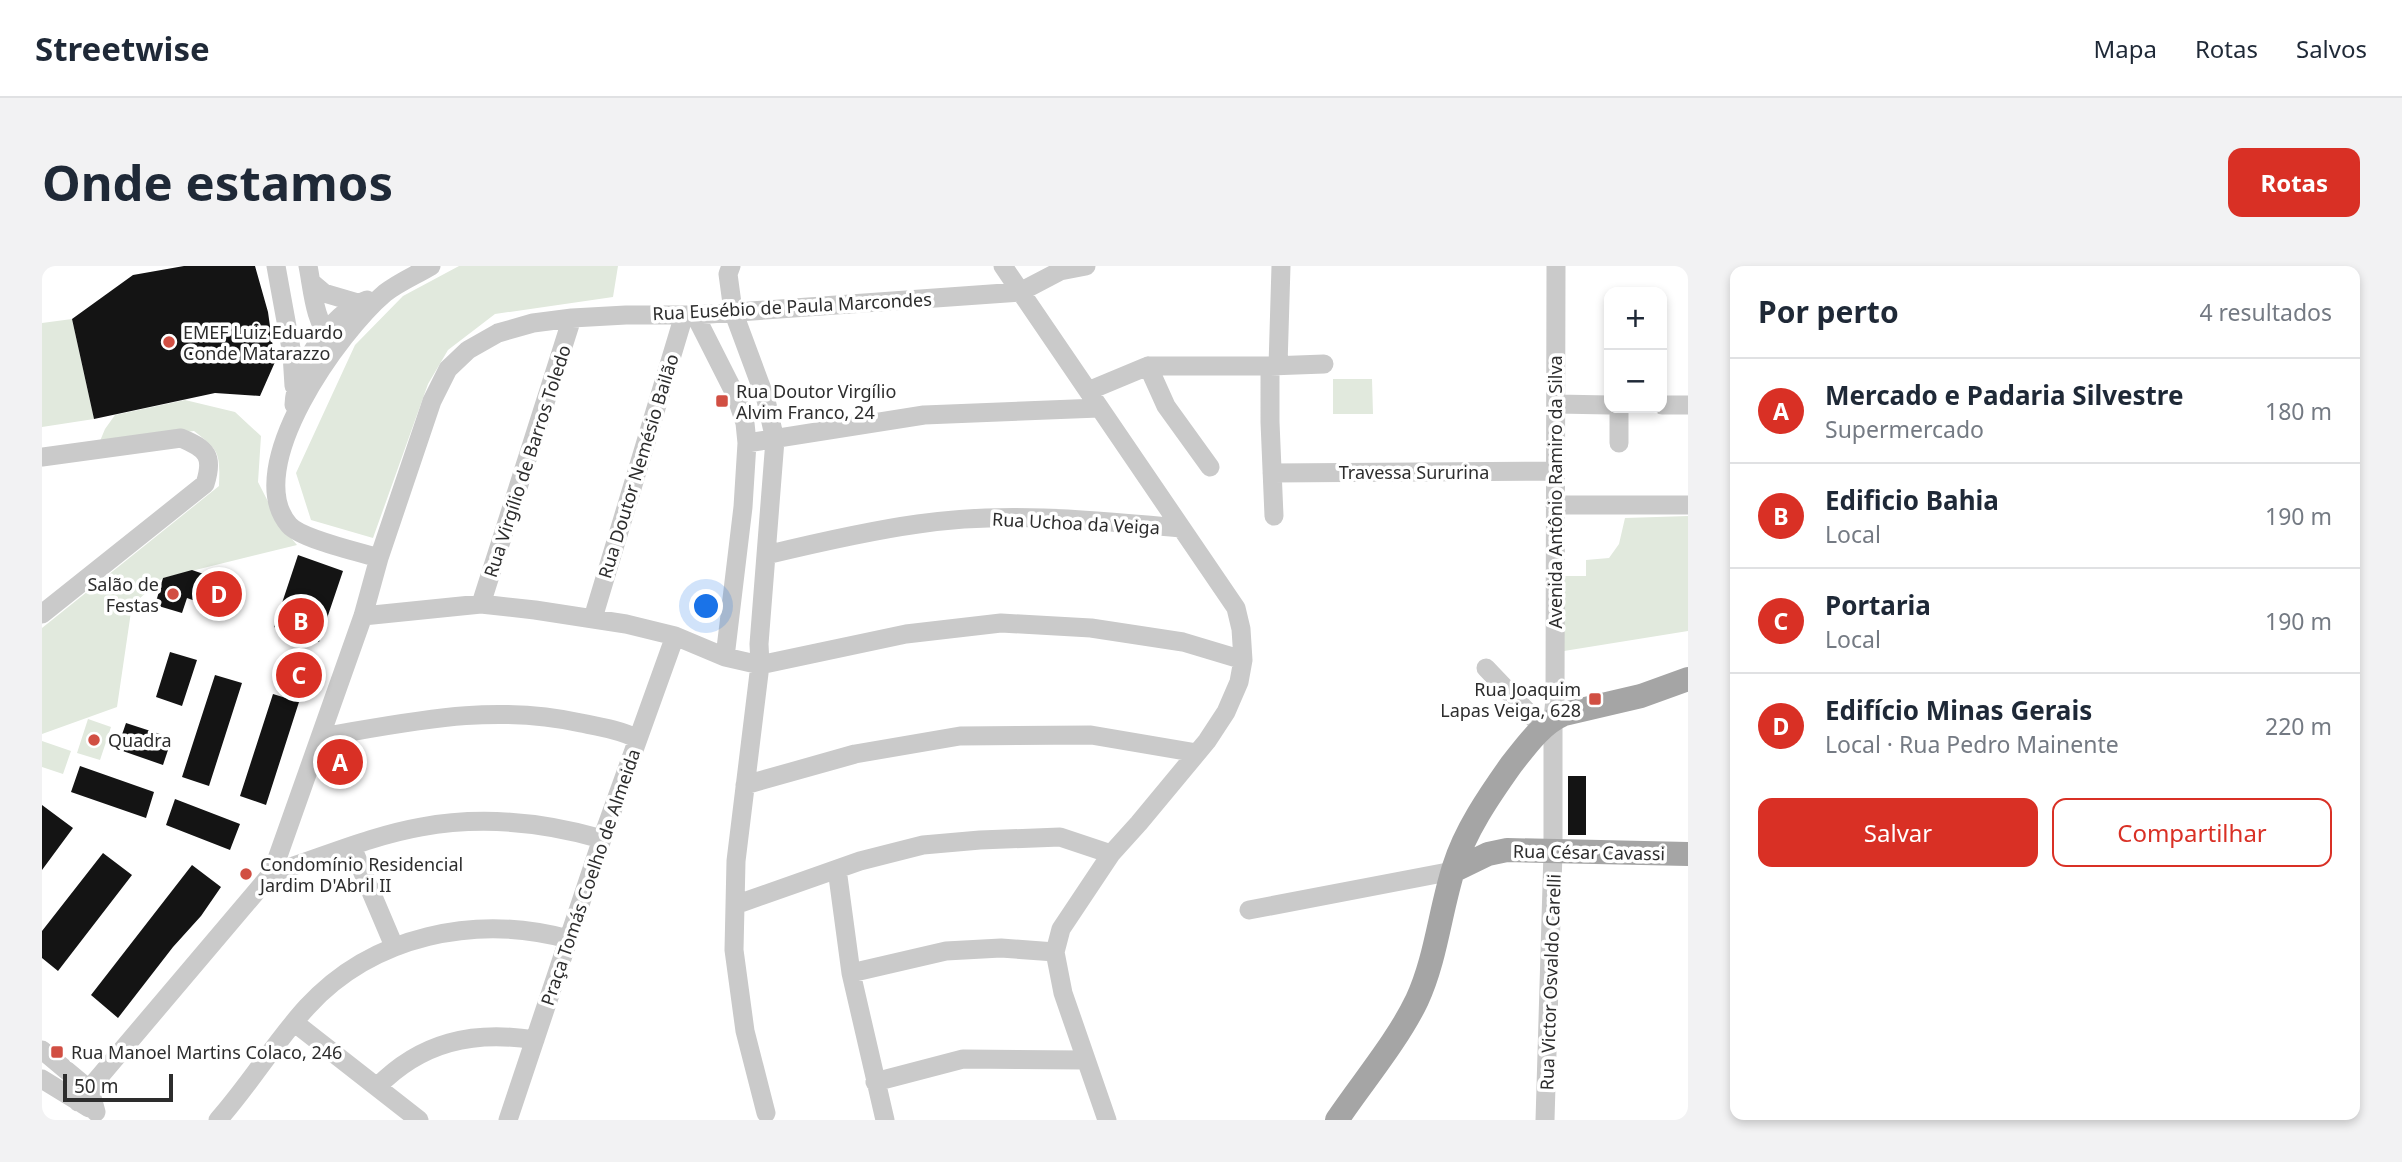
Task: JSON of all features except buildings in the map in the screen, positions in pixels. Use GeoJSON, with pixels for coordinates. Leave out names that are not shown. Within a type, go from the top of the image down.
{"type":"FeatureCollection","features":[{"type":"Feature","properties":{"kind":"main road"},"geometry":{"type":"LineString","coordinates":[[1337,1120],[1416,1002],[1464,840],[1521,752],[1548,723],[1564,714],[1642,696],[1688,679]]}},
{"type":"Feature","properties":{"kind":"main road"},"geometry":{"type":"LineString","coordinates":[[1485,805],[1492,838],[1507,850]]}},
{"type":"Feature","properties":{"kind":"main road","name":"Rua César Cavassi"},"geometry":{"type":"LineString","coordinates":[[1453,872],[1488,854],[1507,850],[1688,854]]}},
{"type":"Feature","properties":{"kind":"street"},"geometry":{"type":"LineString","coordinates":[[276,266],[292,354],[294,416]]}},
{"type":"Feature","properties":{"kind":"street"},"geometry":{"type":"LineString","coordinates":[[331,340],[357,321],[385,294],[431,266]]}},
{"type":"Feature","properties":{"kind":"street"},"geometry":{"type":"LineString","coordinates":[[731,266],[728,274],[733,311],[766,400],[775,440],[759,644],[760,665],[736,862],[734,950],[745,1031],[766,1113]]}},
{"type":"Feature","properties":{"kind":"street"},"geometry":{"type":"LineString","coordinates":[[1003,266],[1236,608],[1241,629],[1243,660],[1239,682],[1226,712],[1197,753],[1111,854],[1061,929],[1055,952],[1062,993],[1107,1120]]}},
{"type":"Feature","properties":{"kind":"street"},"geometry":{"type":"LineString","coordinates":[[1020,292],[1060,271],[1086,266]]}},
{"type":"Feature","properties":{"kind":"street"},"geometry":{"type":"LineString","coordinates":[[1274,516],[1270,422],[1281,266]]}},
{"type":"Feature","properties":{"kind":"street","name":"Avenida Antônio Ramiro da Silva"},"geometry":{"type":"LineString","coordinates":[[1548,723],[1555,699],[1556,266]]}},
{"type":"Feature","properties":{"kind":"street"},"geometry":{"type":"LineString","coordinates":[[309,274],[324,293],[358,303],[385,294]]}},
{"type":"Feature","properties":{"kind":"street"},"geometry":{"type":"LineString","coordinates":[[309,274],[315,308],[331,340]]}},
{"type":"Feature","properties":{"kind":"street"},"geometry":{"type":"LineString","coordinates":[[282,291],[318,359]]}},
{"type":"Feature","properties":{"kind":"street","name":"Rua Eusébio de Paula Marcondes"},"geometry":{"type":"LineString","coordinates":[[84,1096],[272,873],[363,616],[379,558],[432,401],[449,369],[468,350],[498,333],[533,323],[572,318],[689,315],[1020,292]]}},
{"type":"Feature","properties":{"kind":"street"},"geometry":{"type":"LineString","coordinates":[[294,394],[358,303]]}},
{"type":"Feature","properties":{"kind":"street"},"geometry":{"type":"LineString","coordinates":[[689,315],[736,396],[745,423],[747,443],[743,507],[725,657]]}},
{"type":"Feature","properties":{"kind":"street","name":"Rua Doutor Nemésio Bailão"},"geometry":{"type":"LineString","coordinates":[[593,618],[689,315]]}},
{"type":"Feature","properties":{"kind":"street","name":"Rua Virgílio de Barros Toledo"},"geometry":{"type":"LineString","coordinates":[[481,604],[572,318]]}},
{"type":"Feature","properties":{"kind":"street"},"geometry":{"type":"LineString","coordinates":[[318,359],[294,416],[274,486],[284,517],[290,526],[302,534],[379,558]]}},
{"type":"Feature","properties":{"kind":"street"},"geometry":{"type":"LineString","coordinates":[[747,443],[924,415],[1094,400],[1148,366],[1324,364]]}},
{"type":"Feature","properties":{"kind":"street"},"geometry":{"type":"LineString","coordinates":[[1148,366],[1166,406],[1210,467]]}},
{"type":"Feature","properties":{"kind":"street"},"geometry":{"type":"LineString","coordinates":[[1557,404],[1604,405]]}},
{"type":"Feature","properties":{"kind":"street"},"geometry":{"type":"LineString","coordinates":[[1667,405],[1688,405]]}},
{"type":"Feature","properties":{"kind":"street"},"geometry":{"type":"LineString","coordinates":[[1619,413],[1619,443]]}},
{"type":"Feature","properties":{"kind":"street"},"geometry":{"type":"LineString","coordinates":[[42,457],[181,438],[198,445],[208,456],[209,469],[205,484],[42,614]]}},
{"type":"Feature","properties":{"kind":"street","name":"Travessa Sururina"},"geometry":{"type":"LineString","coordinates":[[1272,473],[1555,471]]}},
{"type":"Feature","properties":{"kind":"street"},"geometry":{"type":"LineString","coordinates":[[1555,505],[1688,505]]}},
{"type":"Feature","properties":{"kind":"street","name":"Rua Uchoa da Veiga"},"geometry":{"type":"LineString","coordinates":[[766,555],[919,523],[999,518],[1088,520],[1180,528]]}},
{"type":"Feature","properties":{"kind":"street"},"geometry":{"type":"LineString","coordinates":[[363,616],[481,604],[593,618],[675,636],[725,657],[760,665],[906,634],[1000,623],[1091,628],[1170,640],[1243,660]]}},
{"type":"Feature","properties":{"kind":"street","name":"Praça Tomás Coelho de Almeida"},"geometry":{"type":"LineString","coordinates":[[508,1120],[602,839],[675,636]]}},
{"type":"Feature","properties":{"kind":"street"},"geometry":{"type":"LineString","coordinates":[[1486,667],[1548,723]]}},
{"type":"Feature","properties":{"kind":"street"},"geometry":{"type":"LineString","coordinates":[[321,737],[415,720],[509,713],[571,720],[622,731],[638,739]]}},
{"type":"Feature","properties":{"kind":"street","name":"Rua Victor Osvaldo Carelli"},"geometry":{"type":"LineString","coordinates":[[1545,1120],[1553,852],[1548,723]]}},
{"type":"Feature","properties":{"kind":"street"},"geometry":{"type":"LineString","coordinates":[[745,785],[855,754],[960,736],[1091,735],[1197,753]]}},
{"type":"Feature","properties":{"kind":"street"},"geometry":{"type":"LineString","coordinates":[[272,873],[418,828],[474,821],[541,825],[602,839]]}},
{"type":"Feature","properties":{"kind":"street"},"geometry":{"type":"LineString","coordinates":[[735,905],[837,869],[923,845],[1060,837],[1111,854]]}},
{"type":"Feature","properties":{"kind":"street"},"geometry":{"type":"LineString","coordinates":[[352,847],[394,946]]}},
{"type":"Feature","properties":{"kind":"street"},"geometry":{"type":"LineString","coordinates":[[837,869],[851,973],[885,1120]]}},
{"type":"Feature","properties":{"kind":"street"},"geometry":{"type":"LineString","coordinates":[[1249,910],[1453,872]]}},
{"type":"Feature","properties":{"kind":"street"},"geometry":{"type":"LineString","coordinates":[[230,1116],[307,1007],[350,970],[394,946],[410,940],[466,930],[526,929],[568,939]]}},
{"type":"Feature","properties":{"kind":"street"},"geometry":{"type":"LineString","coordinates":[[851,973],[946,951],[1001,948],[1055,952]]}},
{"type":"Feature","properties":{"kind":"street"},"geometry":{"type":"LineString","coordinates":[[295,1023],[419,1120]]}},
{"type":"Feature","properties":{"kind":"street"},"geometry":{"type":"LineString","coordinates":[[377,1087],[391,1073],[409,1062],[457,1039],[489,1036],[535,1040]]}},
{"type":"Feature","properties":{"kind":"street"},"geometry":{"type":"LineString","coordinates":[[42,1051],[99,1116]]}},
{"type":"Feature","properties":{"kind":"street"},"geometry":{"type":"LineString","coordinates":[[875,1082],[963,1059],[1086,1060]]}},
{"type":"Feature","properties":{"kind":"street"},"geometry":{"type":"LineString","coordinates":[[42,1079],[84,1096]]}},
{"type":"Feature","properties":{"kind":"shaded area"},"geometry":{"type":"Polygon","coordinates":[[[459,266],[618,266],[613,297],[495,314],[448,350],[428,384],[373,538],[311,520],[296,473],[355,345],[403,296],[459,266]]]}},
{"type":"Feature","properties":{"kind":"shaded area"},"geometry":{"type":"Polygon","coordinates":[[[72,319],[94,419],[42,427],[42,323],[72,319]]]}},
{"type":"Feature","properties":{"kind":"shaded area"},"geometry":{"type":"Polygon","coordinates":[[[1333,379],[1372,379],[1373,414],[1333,414],[1333,379]]]}},
{"type":"Feature","properties":{"kind":"shaded area"},"geometry":{"type":"Polygon","coordinates":[[[185,400],[235,412],[261,436],[258,482],[280,525],[297,545],[163,578],[132,605],[117,707],[42,734],[42,628],[219,486],[217,454],[209,443],[194,431],[100,441],[115,415],[185,400]]]}},
{"type":"Feature","properties":{"kind":"shaded area"},"geometry":{"type":"Polygon","coordinates":[[[1688,516],[1688,631],[1564,651],[1564,576],[1586,576],[1586,560],[1609,558],[1619,544],[1625,518],[1688,516]]]}},
{"type":"Feature","properties":{"kind":"shaded area","name":"Quadra"},"geometry":{"type":"Polygon","coordinates":[[[88,719],[111,727],[100,760],[77,753],[88,719]]]}},
{"type":"Feature","properties":{"kind":"shaded area"},"geometry":{"type":"Polygon","coordinates":[[[42,741],[71,751],[63,774],[42,767],[42,741]]]}},
{"type":"Feature","properties":{"kind":"place","name":"EMEF Luiz Eduardo Conde Matarazzo"},"geometry":{"type":"Point","coordinates":[169,342]}},
{"type":"Feature","properties":{"kind":"place","name":"Rua Doutor Virgílio Alvim Franco, 24"},"geometry":{"type":"Point","coordinates":[722,401]}},
{"type":"Feature","properties":{"kind":"place","name":"Salão de Festas"},"geometry":{"type":"Point","coordinates":[173,594]}},
{"type":"Feature","properties":{"kind":"place","name":"Edifício Minas Gerais"},"geometry":{"type":"Point","coordinates":[219,594]}},
{"type":"Feature","properties":{"kind":"place","name":"Edificio Bahia"},"geometry":{"type":"Point","coordinates":[301,621]}},
{"type":"Feature","properties":{"kind":"place","name":"Portaria"},"geometry":{"type":"Point","coordinates":[299,675]}},
{"type":"Feature","properties":{"kind":"place","name":"Rua Joaquim Lapas Veiga, 628"},"geometry":{"type":"Point","coordinates":[1595,699]}},
{"type":"Feature","properties":{"kind":"place","name":"Quadra"},"geometry":{"type":"Point","coordinates":[94,740]}},
{"type":"Feature","properties":{"kind":"place","name":"Mercado e Padaria Silvestre"},"geometry":{"type":"Point","coordinates":[340,762]}},
{"type":"Feature","properties":{"kind":"place","name":"Condomínio Residencial Jardim D'Abril II"},"geometry":{"type":"Point","coordinates":[246,874]}},
{"type":"Feature","properties":{"kind":"place","name":"Rua Manoel Martins Colaco, 246"},"geometry":{"type":"Point","coordinates":[57,1052]}}]}
